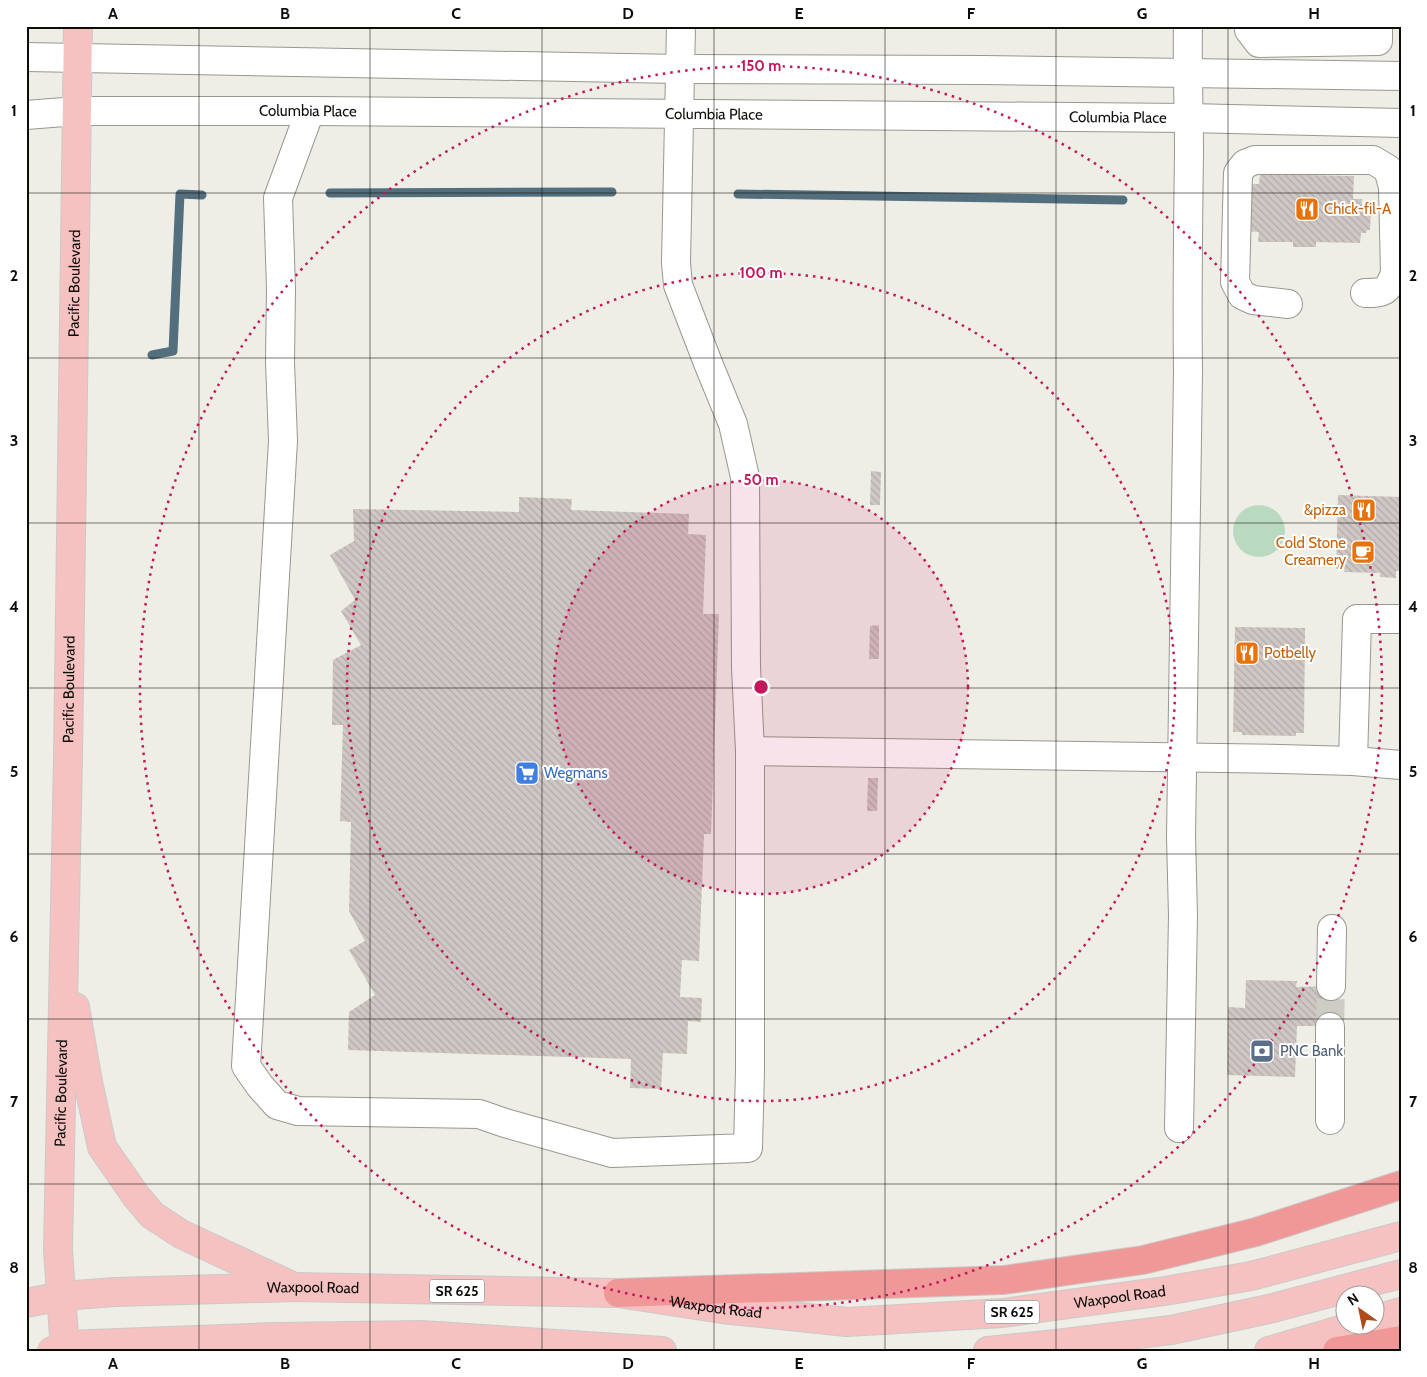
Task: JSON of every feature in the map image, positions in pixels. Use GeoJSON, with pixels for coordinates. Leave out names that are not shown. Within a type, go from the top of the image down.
{"type":"FeatureCollection","features":[{"type":"Feature","properties":{"kind":"highway"},"geometry":{"type":"LineString","coordinates":[[618,1293],[1004,1280],[1069,1271],[1144,1260],[1256,1232],[1401,1184]]}},
{"type":"Feature","properties":{"kind":"highway"},"geometry":{"type":"LineString","coordinates":[[1338,1351],[1401,1340]]}},
{"type":"Feature","properties":{"kind":"main road","name":"Pacific Boulevard"},"geometry":{"type":"LineString","coordinates":[[61,1349],[62,1296],[58,1250],[78,26]]}},
{"type":"Feature","properties":{"kind":"main road"},"geometry":{"type":"LineString","coordinates":[[64,947],[88,1082],[102,1147],[136,1196],[152,1215],[181,1234],[296,1287]]}},
{"type":"Feature","properties":{"kind":"main road","name":"Waxpool Road"},"geometry":{"type":"LineString","coordinates":[[26,1304],[62,1296],[115,1292],[296,1287],[618,1293],[722,1310],[846,1322],[1004,1313],[1165,1290],[1251,1276],[1401,1236]]}},
{"type":"Feature","properties":{"kind":"main road"},"geometry":{"type":"LineString","coordinates":[[988,1351],[1171,1330],[1269,1309],[1401,1274]]}},
{"type":"Feature","properties":{"kind":"main road"},"geometry":{"type":"LineString","coordinates":[[1384,1317],[1401,1312]]}},
{"type":"Feature","properties":{"kind":"main road"},"geometry":{"type":"LineString","coordinates":[[1269,1351],[1334,1332]]}},
{"type":"Feature","properties":{"kind":"main road"},"geometry":{"type":"LineString","coordinates":[[61,1349],[266,1337],[422,1335],[662,1351]]}},
{"type":"Feature","properties":{"kind":"street"},"geometry":{"type":"LineString","coordinates":[[310,111],[278,198],[283,441],[246,1066],[277,1105],[298,1111],[479,1114],[505,1123],[612,1152],[748,1148],[750,1061],[750,751],[746,667],[745,477],[733,424],[678,285],[676,263],[681,26]]}},
{"type":"Feature","properties":{"kind":"street"},"geometry":{"type":"LineString","coordinates":[[1179,1128],[1182,1071],[1183,916],[1181,837],[1188,372],[1188,26]]}},
{"type":"Feature","properties":{"kind":"street"},"geometry":{"type":"LineString","coordinates":[[1250,26],[1250,30],[1259,43],[1378,41],[1378,26]]}},
{"type":"Feature","properties":{"kind":"street"},"geometry":{"type":"LineString","coordinates":[[26,58],[679,69],[1187,72],[1401,76]]}},
{"type":"Feature","properties":{"kind":"street","name":"Columbia Place"},"geometry":{"type":"LineString","coordinates":[[26,115],[77,111],[310,111],[1189,118],[1401,123]]}},
{"type":"Feature","properties":{"kind":"street"},"geometry":{"type":"LineString","coordinates":[[1288,304],[1253,300],[1242,295],[1235,282],[1238,173],[1246,164],[1255,160],[1373,160],[1388,169],[1394,187],[1395,273],[1390,286],[1380,293],[1365,293]]}},
{"type":"Feature","properties":{"kind":"street"},"geometry":{"type":"LineString","coordinates":[[1353,761],[1357,619],[1401,619]]}},
{"type":"Feature","properties":{"kind":"street"},"geometry":{"type":"LineString","coordinates":[[750,751],[1353,761],[1401,765]]}},
{"type":"Feature","properties":{"kind":"street"},"geometry":{"type":"LineString","coordinates":[[1331,986],[1332,929]]}},
{"type":"Feature","properties":{"kind":"street"},"geometry":{"type":"LineString","coordinates":[[1330,1027],[1330,1120]]}},
{"type":"Feature","properties":{"kind":"green space"},"geometry":{"type":"Polygon","coordinates":[[[1259,505],[1269,507],[1277,513],[1283,521],[1285,531],[1283,541],[1277,549],[1269,555],[1259,557],[1249,555],[1241,549],[1235,541],[1233,531],[1235,521],[1241,513],[1249,507],[1259,505]]]}},
{"type":"Feature","properties":{"kind":"building"},"geometry":{"type":"Polygon","coordinates":[[[1308,26],[1343,26],[1343,29],[1307,29],[1308,26]]]}},
{"type":"Feature","properties":{"kind":"building","name":"Chick-fil-A"},"geometry":{"type":"Polygon","coordinates":[[[1260,174],[1354,176],[1353,199],[1362,199],[1362,207],[1367,208],[1367,211],[1371,211],[1370,230],[1367,230],[1366,233],[1361,233],[1360,243],[1316,242],[1316,247],[1293,247],[1293,242],[1258,242],[1259,232],[1243,231],[1247,184],[1259,184],[1260,174]]]}},
{"type":"Feature","properties":{"kind":"building"},"geometry":{"type":"Polygon","coordinates":[[[871,471],[881,472],[880,505],[870,505],[871,471]]]}},
{"type":"Feature","properties":{"kind":"building"},"geometry":{"type":"Polygon","coordinates":[[[1338,495],[1401,497],[1401,571],[1396,571],[1396,578],[1380,577],[1380,573],[1344,572],[1345,569],[1336,569],[1338,495]]]}},
{"type":"Feature","properties":{"kind":"building","name":"Wegmans"},"geometry":{"type":"Polygon","coordinates":[[[519,497],[572,499],[571,510],[689,514],[688,534],[706,535],[703,614],[719,614],[711,834],[704,834],[699,961],[682,960],[680,997],[702,998],[701,1022],[688,1021],[687,1054],[663,1053],[661,1089],[630,1088],[631,1059],[348,1050],[349,1012],[375,995],[349,950],[365,941],[349,911],[351,822],[340,821],[343,725],[332,725],[333,660],[361,645],[341,611],[355,600],[330,555],[354,541],[353,509],[519,512],[519,497]]]}},
{"type":"Feature","properties":{"kind":"building"},"geometry":{"type":"Polygon","coordinates":[[[879,625],[879,659],[869,659],[870,626],[879,625]]]}},
{"type":"Feature","properties":{"kind":"building"},"geometry":{"type":"Polygon","coordinates":[[[1235,627],[1305,628],[1304,733],[1296,733],[1296,736],[1242,735],[1242,732],[1233,732],[1235,627]]]}},
{"type":"Feature","properties":{"kind":"building"},"geometry":{"type":"Polygon","coordinates":[[[868,778],[878,778],[877,811],[867,811],[868,778]]]}},
{"type":"Feature","properties":{"kind":"building","name":"PNC Bank"},"geometry":{"type":"Polygon","coordinates":[[[1246,980],[1297,981],[1296,987],[1333,986],[1334,1026],[1297,1026],[1295,1077],[1227,1075],[1228,1007],[1245,1008],[1246,980]]]}},
{"type":"Feature","properties":{"kind":"waterway"},"geometry":{"type":"LineString","coordinates":[[330,193],[612,192]]}},
{"type":"Feature","properties":{"kind":"waterway"},"geometry":{"type":"LineString","coordinates":[[152,355],[173,351],[180,194],[202,195]]}},
{"type":"Feature","properties":{"kind":"waterway"},"geometry":{"type":"LineString","coordinates":[[738,194],[1123,200]]}},
{"type":"Feature","properties":{"kind":"tunnel"},"geometry":{"type":"LineString","coordinates":[[1330,1027],[1331,986]]}},
{"type":"Feature","properties":{"kind":"place","name":"Chick-fil-A"},"geometry":{"type":"Point","coordinates":[1307,209]}},
{"type":"Feature","properties":{"kind":"place","name":"&pizza"},"geometry":{"type":"Point","coordinates":[1364,510]}},
{"type":"Feature","properties":{"kind":"place","name":"Cold Stone Creamery"},"geometry":{"type":"Point","coordinates":[1363,552]}},
{"type":"Feature","properties":{"kind":"place","name":"Potbelly"},"geometry":{"type":"Point","coordinates":[1247,653]}},
{"type":"Feature","properties":{"kind":"place","name":"Wegmans"},"geometry":{"type":"Point","coordinates":[527,773]}},
{"type":"Feature","properties":{"kind":"place","name":"PNC Bank"},"geometry":{"type":"Point","coordinates":[1262,1051]}}]}
